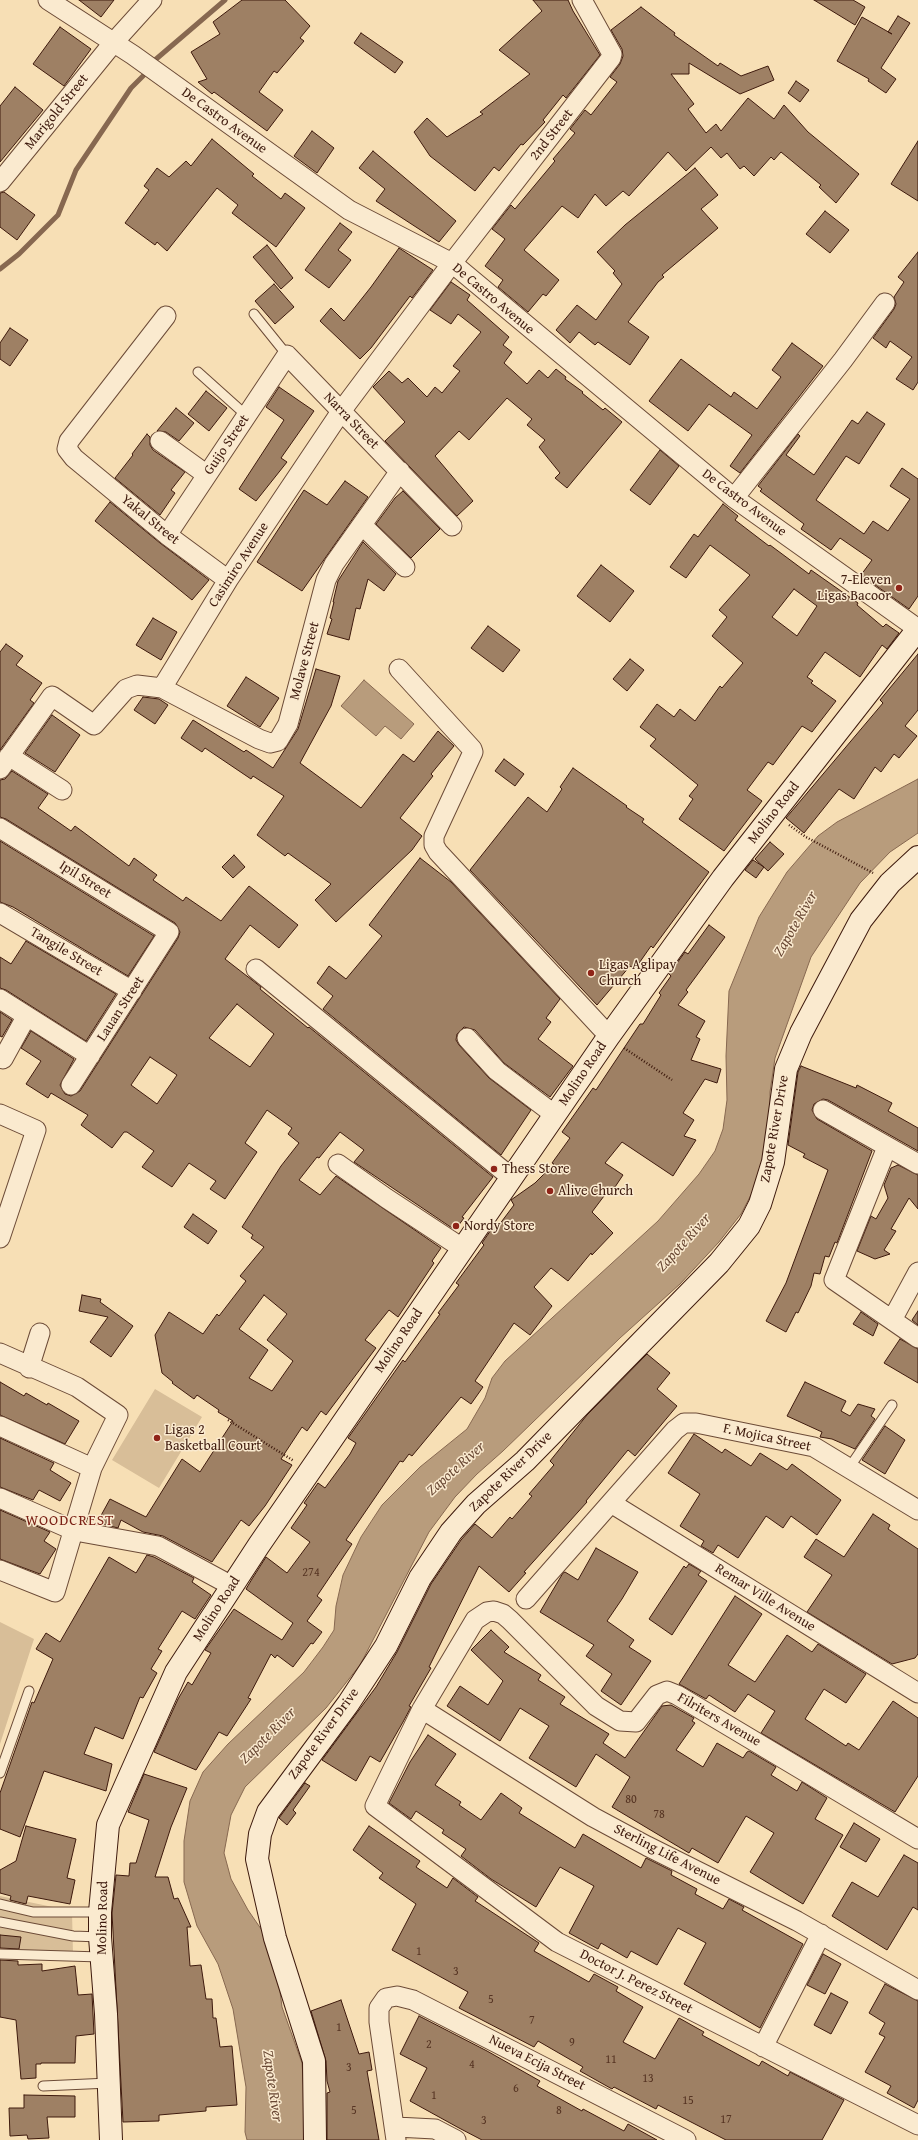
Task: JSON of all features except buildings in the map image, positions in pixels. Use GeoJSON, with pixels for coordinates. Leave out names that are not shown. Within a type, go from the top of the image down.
{"type":"FeatureCollection","features":[{"type":"Feature","properties":{"kind":"main road","name":"Molino Road"},"geometry":{"type":"LineString","coordinates":[[111,2140],[100,1912],[108,1825],[176,1672],[232,1586],[462,1248],[512,1178],[609,1036],[723,878],[918,629]]}},
{"type":"Feature","properties":{"kind":"main road","name":"Zapote River Drive"},"geometry":{"type":"LineString","coordinates":[[315,2140],[314,2061],[274,1938],[257,1859],[260,1834],[268,1812],[348,1704],[386,1646],[420,1578],[451,1532],[476,1504],[525,1461],[719,1263],[749,1226],[760,1204],[773,1162],[786,1070],[801,1032],[861,920],[890,883],[918,857]]}},
{"type":"Feature","properties":{"kind":"street","name":"De Castro Avenue"},"geometry":{"type":"LineString","coordinates":[[48,0],[114,42],[349,210],[452,263],[734,498],[918,629]]}},
{"type":"Feature","properties":{"kind":"street","name":"Marigold Street"},"geometry":{"type":"LineString","coordinates":[[3,172],[114,42],[152,0]]}},
{"type":"Feature","properties":{"kind":"street","name":"2nd Street"},"geometry":{"type":"LineString","coordinates":[[452,263],[611,58],[612,54],[582,0]]}},
{"type":"Feature","properties":{"kind":"street","name":"Casimiro Avenue"},"geometry":{"type":"LineString","coordinates":[[162,688],[228,580],[342,410],[452,263]]}},
{"type":"Feature","properties":{"kind":"street"},"geometry":{"type":"LineString","coordinates":[[734,498],[844,360],[885,303]]}},
{"type":"Feature","properties":{"kind":"street","name":"Yakal Street"},"geometry":{"type":"LineString","coordinates":[[166,316],[69,441],[67,449],[74,458],[167,535],[228,580]]}},
{"type":"Feature","properties":{"kind":"street","name":"Narra Street"},"geometry":{"type":"LineString","coordinates":[[287,355],[342,410],[452,526]]}},
{"type":"Feature","properties":{"kind":"street","name":"Guijo Street"},"geometry":{"type":"LineString","coordinates":[[167,535],[287,355]]}},
{"type":"Feature","properties":{"kind":"street"},"geometry":{"type":"LineString","coordinates":[[160,441],[207,475]]}},
{"type":"Feature","properties":{"kind":"street","name":"Molave Street"},"geometry":{"type":"LineString","coordinates":[[162,688],[259,739],[270,743],[278,741],[288,724],[326,580],[334,564],[400,471]]}},
{"type":"Feature","properties":{"kind":"street"},"geometry":{"type":"LineString","coordinates":[[362,525],[405,567]]}},
{"type":"Feature","properties":{"kind":"street"},"geometry":{"type":"LineString","coordinates":[[399,669],[472,749],[473,752],[434,836],[434,845],[438,852],[609,1036]]}},
{"type":"Feature","properties":{"kind":"street"},"geometry":{"type":"LineString","coordinates":[[62,790],[4,762],[52,696],[94,725],[126,689],[137,685],[162,688]]}},
{"type":"Feature","properties":{"kind":"street","name":"Ipil Street"},"geometry":{"type":"LineString","coordinates":[[0,828],[169,932]]}},
{"type":"Feature","properties":{"kind":"street","name":"Tangile Street"},"geometry":{"type":"LineString","coordinates":[[0,913],[132,991]]}},
{"type":"Feature","properties":{"kind":"street","name":"Lauan Street"},"geometry":{"type":"LineString","coordinates":[[71,1085],[169,932]]}},
{"type":"Feature","properties":{"kind":"street"},"geometry":{"type":"LineString","coordinates":[[256,969],[512,1178]]}},
{"type":"Feature","properties":{"kind":"street"},"geometry":{"type":"LineString","coordinates":[[0,999],[26,1017],[90,1056]]}},
{"type":"Feature","properties":{"kind":"street"},"geometry":{"type":"LineString","coordinates":[[3,1059],[26,1017]]}},
{"type":"Feature","properties":{"kind":"street"},"geometry":{"type":"LineString","coordinates":[[468,1038],[497,1071],[555,1115]]}},
{"type":"Feature","properties":{"kind":"street"},"geometry":{"type":"LineString","coordinates":[[823,1110],[918,1164]]}},
{"type":"Feature","properties":{"kind":"street"},"geometry":{"type":"LineString","coordinates":[[0,1114],[36,1130],[0,1238]]}},
{"type":"Feature","properties":{"kind":"street"},"geometry":{"type":"LineString","coordinates":[[887,1147],[834,1280],[918,1338]]}},
{"type":"Feature","properties":{"kind":"street"},"geometry":{"type":"LineString","coordinates":[[338,1164],[381,1195],[462,1248]]}},
{"type":"Feature","properties":{"kind":"street"},"geometry":{"type":"LineString","coordinates":[[892,1320],[918,1272]]}},
{"type":"Feature","properties":{"kind":"street"},"geometry":{"type":"LineString","coordinates":[[30,1368],[40,1334]]}},
{"type":"Feature","properties":{"kind":"street"},"geometry":{"type":"LineString","coordinates":[[0,1353],[30,1368],[77,1387],[118,1414],[92,1468],[75,1531],[54,1592],[0,1570]]}},
{"type":"Feature","properties":{"kind":"street","name":"F. Mojica Street"},"geometry":{"type":"LineString","coordinates":[[611,1503],[675,1430],[684,1423],[696,1423],[814,1447],[918,1510]]}},
{"type":"Feature","properties":{"kind":"street"},"geometry":{"type":"LineString","coordinates":[[0,1426],[92,1468]]}},
{"type":"Feature","properties":{"kind":"street"},"geometry":{"type":"LineString","coordinates":[[0,1498],[75,1531],[158,1546],[232,1586]]}},
{"type":"Feature","properties":{"kind":"street"},"geometry":{"type":"LineString","coordinates":[[526,1599],[611,1503]]}},
{"type":"Feature","properties":{"kind":"street","name":"Remar Ville Avenue"},"geometry":{"type":"LineString","coordinates":[[611,1503],[917,1689]]}},
{"type":"Feature","properties":{"kind":"street","name":"Filriters Avenue"},"geometry":{"type":"LineString","coordinates":[[422,1709],[475,1620],[487,1612],[503,1614],[596,1706],[620,1721],[636,1722],[657,1695],[667,1691],[677,1695],[918,1839]]}},
{"type":"Feature","properties":{"kind":"street","name":"Doctor J. Perez Street"},"geometry":{"type":"LineString","coordinates":[[422,1709],[375,1806],[557,1942],[918,2125]]}},
{"type":"Feature","properties":{"kind":"street","name":"Sterling Life Avenue"},"geometry":{"type":"LineString","coordinates":[[422,1709],[593,1817],[821,1934],[918,1990]]}},
{"type":"Feature","properties":{"kind":"street"},"geometry":{"type":"LineString","coordinates":[[763,2047],[821,1934]]}},
{"type":"Feature","properties":{"kind":"street","name":"Nueva Ecija Street"},"geometry":{"type":"LineString","coordinates":[[396,2134],[379,2022],[379,2008],[386,1998],[398,1996],[413,2000],[686,2140]]}},
{"type":"Feature","properties":{"kind":"street"},"geometry":{"type":"LineString","coordinates":[[396,2134],[435,2130],[456,2140]]}},
{"type":"Feature","properties":{"kind":"lane","name":"Narra Street"},"geometry":{"type":"LineString","coordinates":[[254,314],[287,355]]}},
{"type":"Feature","properties":{"kind":"lane"},"geometry":{"type":"LineString","coordinates":[[198,372],[247,416]]}},
{"type":"Feature","properties":{"kind":"lane"},"geometry":{"type":"LineString","coordinates":[[849,1468],[892,1404]]}},
{"type":"Feature","properties":{"kind":"lane"},"geometry":{"type":"LineString","coordinates":[[0,1773],[29,1691]]}},
{"type":"Feature","properties":{"kind":"lane"},"geometry":{"type":"LineString","coordinates":[[0,1904],[33,1912],[100,1912]]}},
{"type":"Feature","properties":{"kind":"lane"},"geometry":{"type":"LineString","coordinates":[[0,1922],[73,1936],[101,1947]]}},
{"type":"Feature","properties":{"kind":"lane"},"geometry":{"type":"LineString","coordinates":[[0,1954],[101,1947]]}},
{"type":"Feature","properties":{"kind":"lane"},"geometry":{"type":"LineString","coordinates":[[43,2086],[109,2083]]}},
{"type":"Feature","properties":{"kind":"path"},"geometry":{"type":"LineString","coordinates":[[806,837],[875,874]]}},
{"type":"Feature","properties":{"kind":"path"},"geometry":{"type":"LineString","coordinates":[[609,1036],[672,1080]]}},
{"type":"Feature","properties":{"kind":"path"},"geometry":{"type":"LineString","coordinates":[[228,1420],[298,1463]]}},
{"type":"Feature","properties":{"kind":"shaded area","name":"Ligas 2 Basketball Court"},"geometry":{"type":"Polygon","coordinates":[[[155,1389],[202,1417],[159,1488],[112,1460],[155,1389]]]}},
{"type":"Feature","properties":{"kind":"shaded area"},"geometry":{"type":"Polygon","coordinates":[[[0,1622],[34,1639],[0,1744],[0,1622]]]}},
{"type":"Feature","properties":{"kind":"shaded area"},"geometry":{"type":"Polygon","coordinates":[[[0,1896],[72,1911],[73,1955],[0,1950],[0,1896]]]}},
{"type":"Feature","properties":{"kind":"water"},"geometry":{"type":"Polygon","coordinates":[[[364,680],[414,724],[401,739],[385,726],[376,736],[341,706],[364,680]]]}},
{"type":"Feature","properties":{"kind":"water","name":"Zapote River"},"geometry":{"type":"Polygon","coordinates":[[[918,779],[918,833],[890,852],[860,883],[811,957],[775,1058],[770,1092],[770,1118],[763,1165],[753,1191],[741,1214],[719,1242],[680,1284],[620,1338],[503,1451],[477,1474],[455,1497],[429,1532],[360,1665],[326,1708],[245,1787],[231,1815],[224,1853],[231,1879],[248,1910],[270,1942],[278,1976],[282,2007],[302,2063],[307,2138],[307,2140],[247,2140],[245,2132],[246,2087],[233,2009],[218,1964],[197,1926],[184,1882],[184,1841],[190,1801],[203,1772],[228,1744],[304,1672],[323,1647],[334,1630],[336,1606],[343,1575],[361,1537],[382,1505],[420,1467],[467,1429],[485,1398],[492,1378],[505,1361],[658,1221],[699,1174],[715,1151],[723,1129],[727,1100],[726,1056],[729,991],[759,917],[787,872],[818,836],[837,822],[918,779]]]}},
{"type":"Feature","properties":{"kind":"waterway"},"geometry":{"type":"LineString","coordinates":[[155,60],[225,0]]}},
{"type":"Feature","properties":{"kind":"waterway"},"geometry":{"type":"LineString","coordinates":[[0,269],[19,254],[58,215],[76,170],[131,88],[143,76]]}},
{"type":"Feature","properties":{"kind":"place","name":"7-Eleven Ligas Bacoor"},"geometry":{"type":"Point","coordinates":[899,588]}},
{"type":"Feature","properties":{"kind":"place","name":"Ligas Aglipay Church"},"geometry":{"type":"Point","coordinates":[591,973]}},
{"type":"Feature","properties":{"kind":"place","name":"Thess Store"},"geometry":{"type":"Point","coordinates":[494,1169]}},
{"type":"Feature","properties":{"kind":"place","name":"Alive Church"},"geometry":{"type":"Point","coordinates":[550,1191]}},
{"type":"Feature","properties":{"kind":"place","name":"Nordy Store"},"geometry":{"type":"Point","coordinates":[456,1226]}},
{"type":"Feature","properties":{"kind":"place","name":"Ligas 2 Basketball Court"},"geometry":{"type":"Point","coordinates":[157,1438]}},
{"type":"Feature","properties":{"kind":"district","name":"WOODCREST"},"geometry":{"type":"Point","coordinates":[70,1521]}}]}
